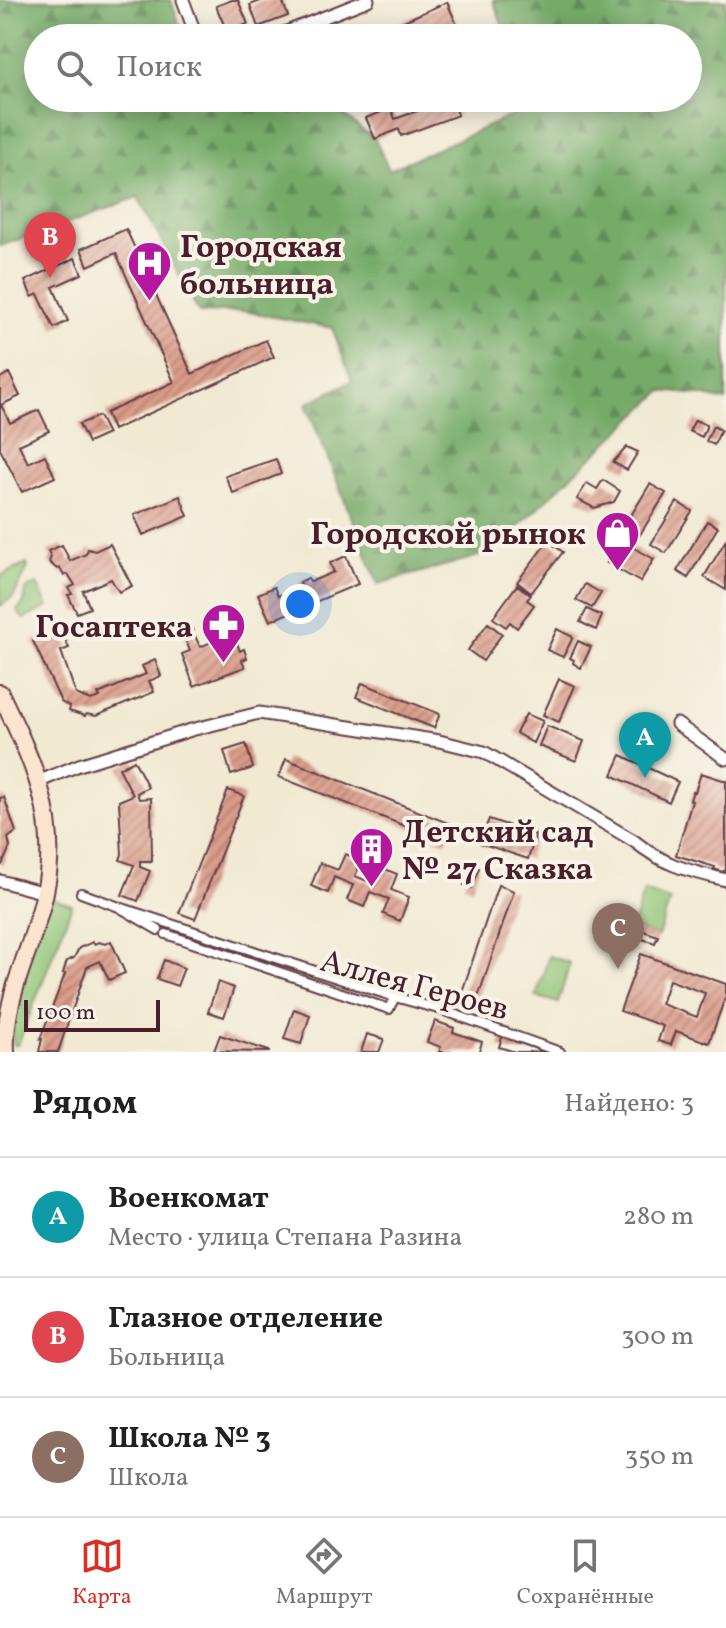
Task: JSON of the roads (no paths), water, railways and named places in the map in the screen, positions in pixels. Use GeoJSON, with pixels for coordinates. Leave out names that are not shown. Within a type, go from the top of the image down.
{"type":"FeatureCollection","features":[{"type":"Feature","properties":{"kind":"main road"},"geometry":{"type":"LineString","coordinates":[[0,693],[40,781],[49,844],[45,893],[11,997],[5,1032],[6,1052]]}},
{"type":"Feature","properties":{"kind":"street"},"geometry":{"type":"LineString","coordinates":[[183,0],[192,24]]}},
{"type":"Feature","properties":{"kind":"street"},"geometry":{"type":"LineString","coordinates":[[307,24],[368,0]]}},
{"type":"Feature","properties":{"kind":"street"},"geometry":{"type":"LineString","coordinates":[[40,781],[79,765],[191,730],[259,713],[439,741],[484,752],[634,841],[655,858],[675,868],[726,880]]}},
{"type":"Feature","properties":{"kind":"street"},"geometry":{"type":"LineString","coordinates":[[677,724],[726,759]]}},
{"type":"Feature","properties":{"kind":"street"},"geometry":{"type":"LineString","coordinates":[[0,881],[45,893]]}},
{"type":"Feature","properties":{"kind":"street"},"geometry":{"type":"LineString","coordinates":[[81,893],[395,997]]}},
{"type":"Feature","properties":{"kind":"street","name":"Аллея Героев"},"geometry":{"type":"LineString","coordinates":[[119,907],[162,932],[389,1009],[395,997],[442,1010],[560,1052]]}},
{"type":"Feature","properties":{"kind":"place","name":"Глазное отделение"},"geometry":{"type":"Point","coordinates":[50,278]}},
{"type":"Feature","properties":{"kind":"place","name":"Городская больница"},"geometry":{"type":"Point","coordinates":[149,303]}},
{"type":"Feature","properties":{"kind":"place","name":"Городской рынок"},"geometry":{"type":"Point","coordinates":[617,572]}},
{"type":"Feature","properties":{"kind":"place","name":"Госаптека"},"geometry":{"type":"Point","coordinates":[224,665]}},
{"type":"Feature","properties":{"kind":"place","name":"Военкомат"},"geometry":{"type":"Point","coordinates":[645,778]}},
{"type":"Feature","properties":{"kind":"place","name":"Детский сад № 27 Сказка"},"geometry":{"type":"Point","coordinates":[371,888]}},
{"type":"Feature","properties":{"kind":"place","name":"Школа № 3"},"geometry":{"type":"Point","coordinates":[618,969]}}]}
